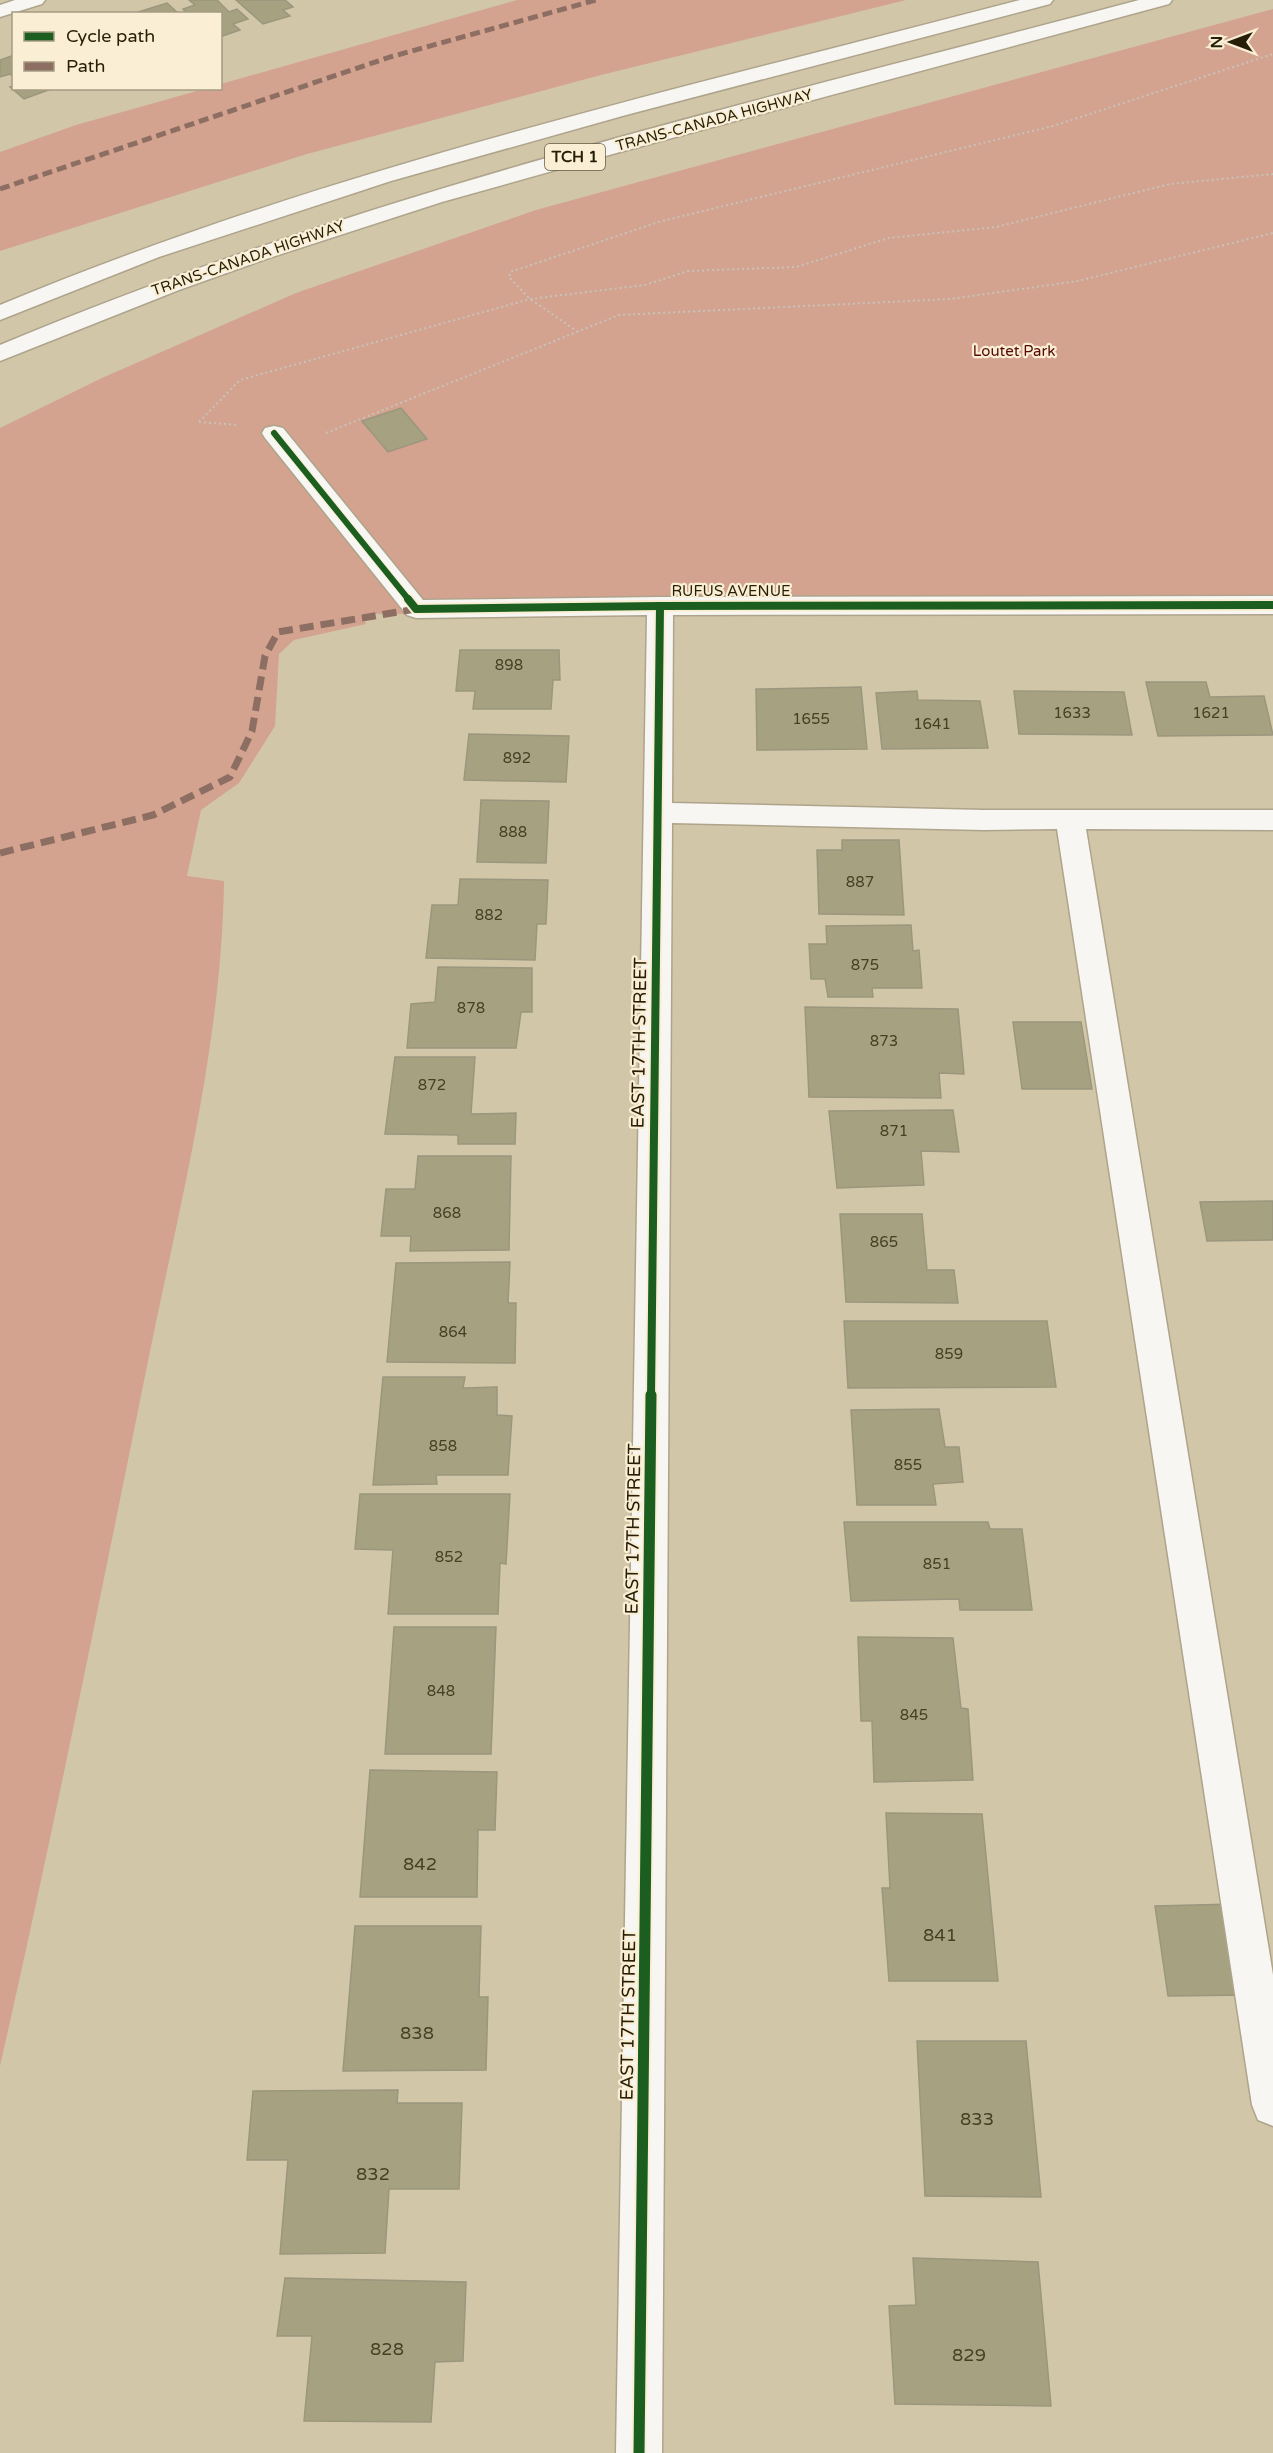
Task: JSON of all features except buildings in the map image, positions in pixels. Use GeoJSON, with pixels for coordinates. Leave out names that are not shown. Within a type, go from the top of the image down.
{"type":"FeatureCollection","features":[{"type":"Feature","properties":{"kind":"main road"},"geometry":{"type":"LineString","coordinates":[[0,11],[35,0]]}},
{"type":"Feature","properties":{"kind":"main road","name":"TRANS-CANADA HIGHWAY"},"geometry":{"type":"LineString","coordinates":[[0,313],[144,255],[274,210],[399,171],[1043,0]]}},
{"type":"Feature","properties":{"kind":"main road","name":"TRANS-CANADA HIGHWAY"},"geometry":{"type":"LineString","coordinates":[[0,354],[184,280],[302,238],[426,199],[1162,0]]}},
{"type":"Feature","properties":{"kind":"main road","name":"RUFUS AVENUE"},"geometry":{"type":"LineString","coordinates":[[274,433],[416,609],[660,606],[1273,605]]}},
{"type":"Feature","properties":{"kind":"main road","name":"EAST 17TH STREET"},"geometry":{"type":"LineString","coordinates":[[639,2453],[660,606]]}},
{"type":"Feature","properties":{"kind":"main road"},"geometry":{"type":"LineString","coordinates":[[658,813],[984,820],[1273,820]]}},
{"type":"Feature","properties":{"kind":"main road"},"geometry":{"type":"LineString","coordinates":[[1070,819],[1273,2106]]}},
{"type":"Feature","properties":{"kind":"path"},"geometry":{"type":"LineString","coordinates":[[578,332],[530,299],[509,277],[510,272],[662,220],[1053,126],[1273,54]]}},
{"type":"Feature","properties":{"kind":"path"},"geometry":{"type":"LineString","coordinates":[[1273,174],[1170,184],[996,227],[889,238],[796,267],[688,271],[645,285],[530,299],[240,380],[199,422],[234,424],[307,440],[619,315],[950,299],[1078,281],[1273,233]]}},
{"type":"Feature","properties":{"kind":"green space"},"geometry":{"type":"Polygon","coordinates":[[[517,0],[906,0],[601,75],[307,154],[0,251],[0,152],[76,125],[200,90],[222,90],[222,84],[517,0]]]}},
{"type":"Feature","properties":{"kind":"green space","name":"Loutet Park"},"geometry":{"type":"Polygon","coordinates":[[[1273,9],[1273,608],[361,614],[366,624],[294,640],[279,654],[275,726],[239,783],[201,810],[187,876],[224,881],[216,1003],[207,1064],[185,1186],[76,1716],[0,2066],[0,428],[102,378],[296,293],[536,210],[1273,9]]]}},
{"type":"Feature","properties":{"kind":"marked path"},"geometry":{"type":"LineString","coordinates":[[0,189],[390,57],[596,0]]}},
{"type":"Feature","properties":{"kind":"marked path"},"geometry":{"type":"LineString","coordinates":[[0,853],[153,815],[230,777],[252,731],[265,656],[278,632],[416,609]]}},
{"type":"Feature","properties":{"kind":"cycle path"},"geometry":{"type":"LineString","coordinates":[[274,433],[416,609],[660,606],[1273,605]]}},
{"type":"Feature","properties":{"kind":"cycle path"},"geometry":{"type":"LineString","coordinates":[[639,2453],[660,606]]}}]}
